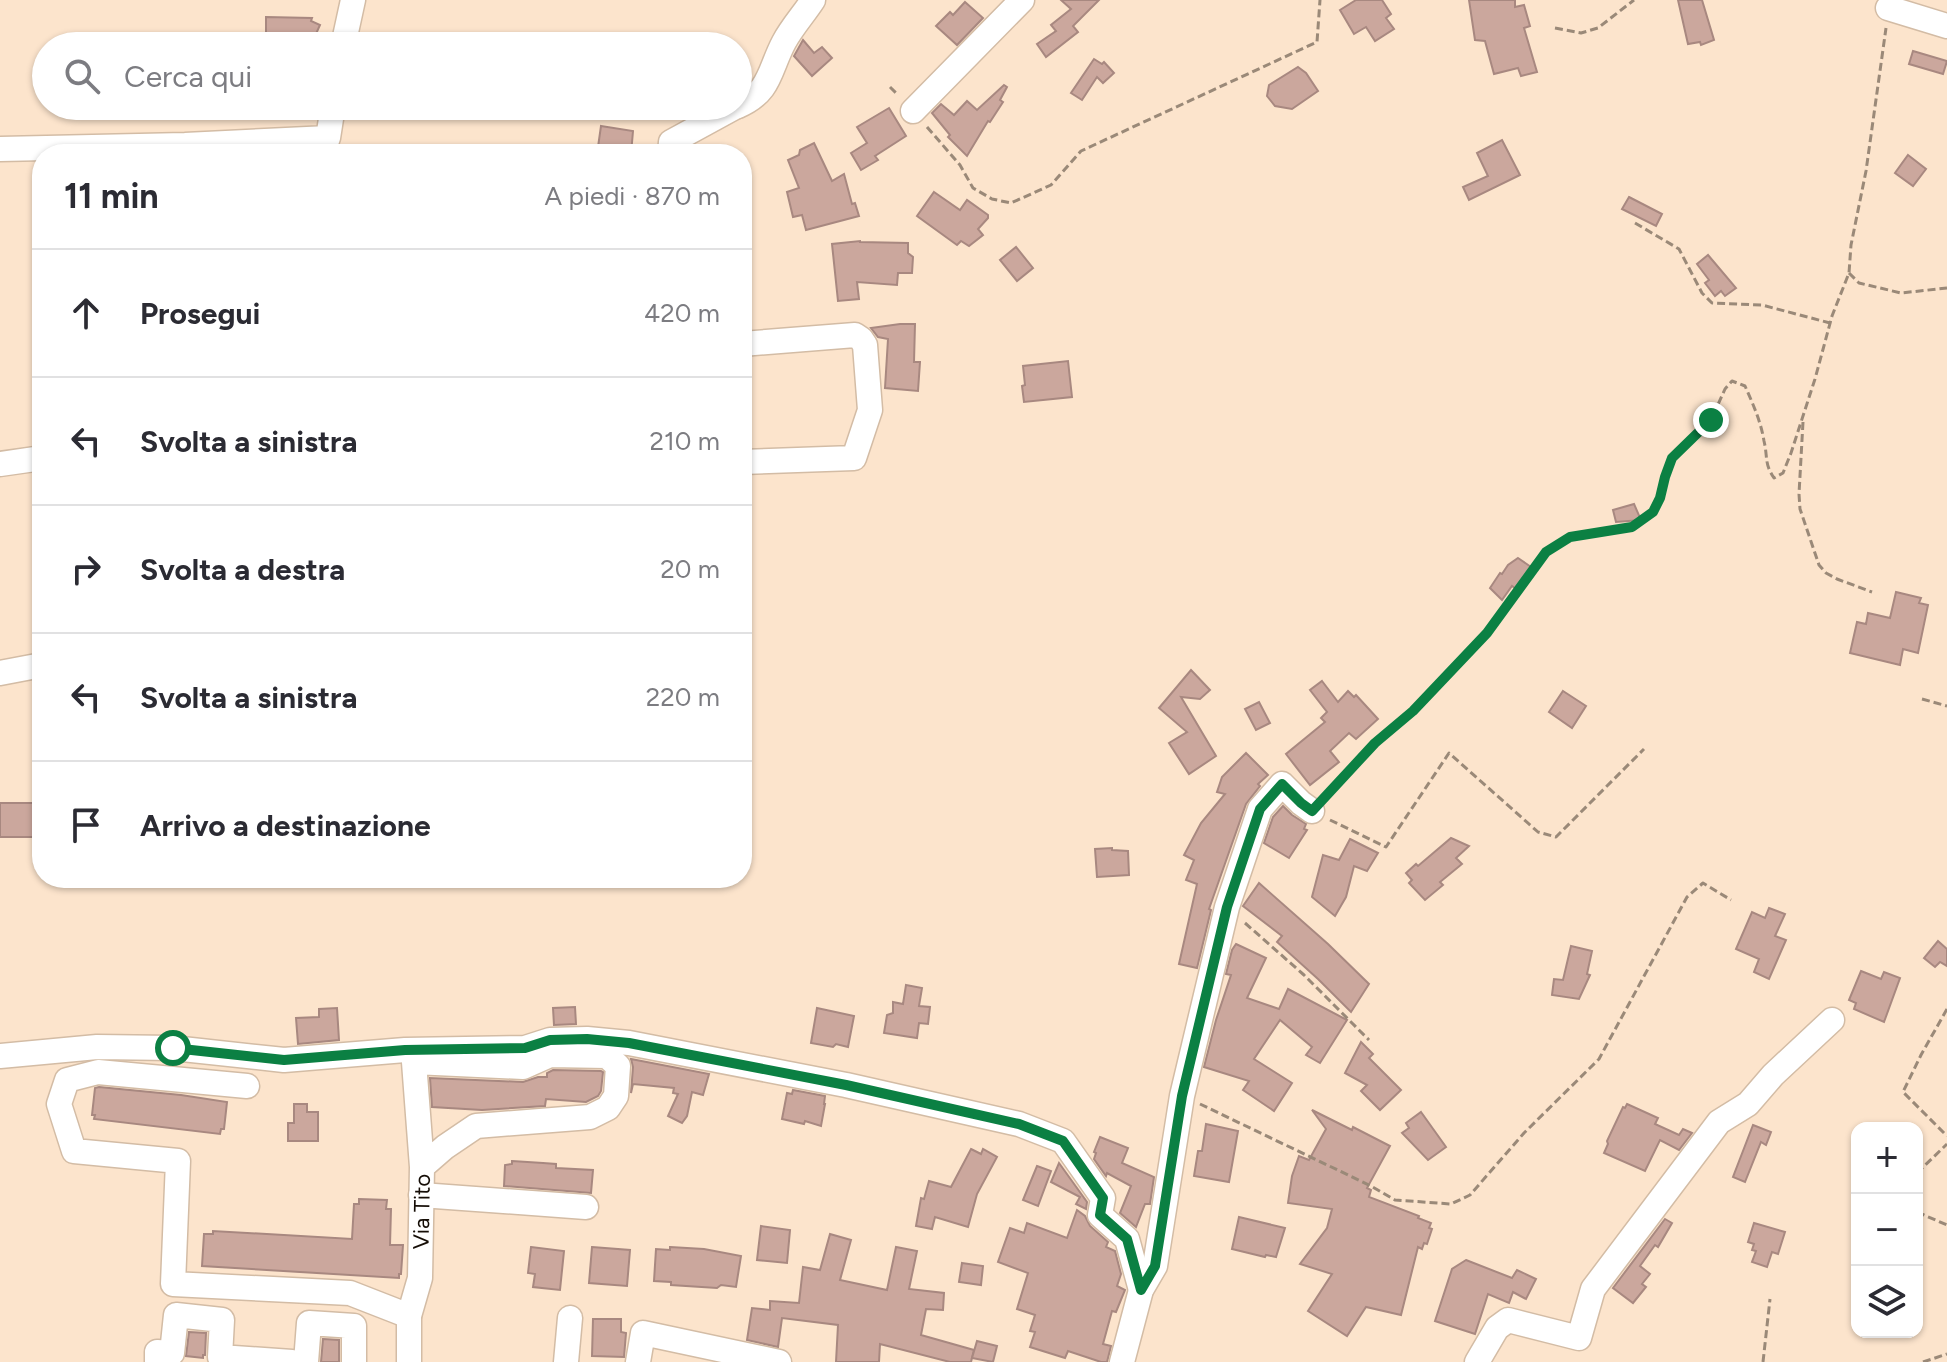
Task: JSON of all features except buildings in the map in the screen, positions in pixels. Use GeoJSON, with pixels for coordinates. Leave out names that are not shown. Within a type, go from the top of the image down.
{"type":"FeatureCollection","features":[{"type":"Feature","properties":{"kind":"street"},"geometry":{"type":"LineString","coordinates":[[346,32],[353,0]]}},
{"type":"Feature","properties":{"kind":"street"},"geometry":{"type":"LineString","coordinates":[[752,100],[767,84],[785,39],[813,0]]}},
{"type":"Feature","properties":{"kind":"street"},"geometry":{"type":"LineString","coordinates":[[913,111],[1022,0]]}},
{"type":"Feature","properties":{"kind":"street"},"geometry":{"type":"LineString","coordinates":[[1888,8],[1947,26]]}},
{"type":"Feature","properties":{"kind":"street"},"geometry":{"type":"LineString","coordinates":[[205,144],[328,138],[331,120]]}},
{"type":"Feature","properties":{"kind":"street"},"geometry":{"type":"LineString","coordinates":[[671,144],[712,120]]}},
{"type":"Feature","properties":{"kind":"street"},"geometry":{"type":"LineString","coordinates":[[0,149],[32,148]]}},
{"type":"Feature","properties":{"kind":"street"},"geometry":{"type":"LineString","coordinates":[[752,343],[855,335],[865,345],[870,410],[854,458],[752,462]]}},
{"type":"Feature","properties":{"kind":"street"},"geometry":{"type":"LineString","coordinates":[[0,464],[32,459]]}},
{"type":"Feature","properties":{"kind":"street"},"geometry":{"type":"LineString","coordinates":[[0,673],[32,667]]}},
{"type":"Feature","properties":{"kind":"street"},"geometry":{"type":"LineString","coordinates":[[1122,1362],[1141,1290],[1155,1266],[1182,1096],[1227,907],[1260,809],[1282,784],[1312,811]]}},
{"type":"Feature","properties":{"kind":"street"},"geometry":{"type":"LineString","coordinates":[[1477,1362],[1497,1328],[1508,1320],[1579,1338],[1593,1289],[1719,1122],[1748,1104],[1773,1075],[1832,1020]]}},
{"type":"Feature","properties":{"kind":"street"},"geometry":{"type":"LineString","coordinates":[[0,1056],[97,1047],[173,1048],[284,1060],[405,1050],[525,1048],[550,1040],[587,1039],[629,1043],[846,1085],[1019,1124],[1063,1141],[1103,1198],[1100,1215],[1127,1239],[1141,1290]]}},
{"type":"Feature","properties":{"kind":"street","name":"Via Tito"},"geometry":{"type":"LineString","coordinates":[[409,1362],[409,1316],[420,1278],[422,1167],[414,1062],[523,1067],[550,1055],[607,1056],[618,1066],[616,1096],[608,1108],[590,1117],[476,1126],[422,1167]]}},
{"type":"Feature","properties":{"kind":"street"},"geometry":{"type":"LineString","coordinates":[[247,1086],[98,1072],[67,1080],[59,1104],[74,1151],[178,1161],[173,1284],[350,1293],[409,1316]]}},
{"type":"Feature","properties":{"kind":"street"},"geometry":{"type":"LineString","coordinates":[[421,1195],[586,1207]]}},
{"type":"Feature","properties":{"kind":"street"},"geometry":{"type":"LineString","coordinates":[[157,1362],[157,1352],[172,1353],[176,1315],[222,1320],[220,1357],[292,1362]]}},
{"type":"Feature","properties":{"kind":"street"},"geometry":{"type":"LineString","coordinates":[[566,1362],[570,1318]]}},
{"type":"Feature","properties":{"kind":"street"},"geometry":{"type":"LineString","coordinates":[[306,1362],[309,1323],[354,1326],[354,1362]]}},
{"type":"Feature","properties":{"kind":"street"},"geometry":{"type":"LineString","coordinates":[[638,1362],[643,1333],[779,1362]]}},
{"type":"Feature","properties":{"kind":"path"},"geometry":{"type":"LineString","coordinates":[[913,111],[960,165],[973,188],[992,199],[1011,203],[1051,185],[1081,151],[1317,42],[1320,0]]}},
{"type":"Feature","properties":{"kind":"path"},"geometry":{"type":"LineString","coordinates":[[1555,28],[1581,33],[1598,28],[1634,0]]}},
{"type":"Feature","properties":{"kind":"path"},"geometry":{"type":"LineString","coordinates":[[1644,749],[1556,837],[1538,832],[1449,753],[1386,847],[1312,811],[1375,743],[1413,711],[1487,633],[1546,552],[1570,537],[1632,527],[1653,512],[1672,458],[1711,420],[1732,381],[1745,386],[1764,441],[1767,467],[1774,478],[1783,473],[1849,273],[1888,8]]}},
{"type":"Feature","properties":{"kind":"path"},"geometry":{"type":"LineString","coordinates":[[1635,223],[1679,249],[1702,293],[1712,303],[1762,305],[1830,323]]}},
{"type":"Feature","properties":{"kind":"path"},"geometry":{"type":"LineString","coordinates":[[1849,273],[1859,283],[1901,293],[1947,288]]}},
{"type":"Feature","properties":{"kind":"path"},"geometry":{"type":"LineString","coordinates":[[1803,418],[1800,509],[1819,565],[1837,579],[1872,592]]}},
{"type":"Feature","properties":{"kind":"path"},"geometry":{"type":"LineString","coordinates":[[1922,699],[1947,706]]}},
{"type":"Feature","properties":{"kind":"path"},"geometry":{"type":"LineString","coordinates":[[1182,1096],[1358,1179],[1395,1200],[1451,1204],[1470,1195],[1524,1133],[1599,1059],[1687,897],[1696,887],[1703,883],[1731,900]]}},
{"type":"Feature","properties":{"kind":"path"},"geometry":{"type":"LineString","coordinates":[[1227,907],[1304,975],[1369,1040]]}},
{"type":"Feature","properties":{"kind":"path"},"geometry":{"type":"LineString","coordinates":[[1947,1009],[1903,1092],[1947,1136]]}},
{"type":"Feature","properties":{"kind":"path"},"geometry":{"type":"LineString","coordinates":[[1923,1167],[1947,1144]]}},
{"type":"Feature","properties":{"kind":"path"},"geometry":{"type":"LineString","coordinates":[[1923,1215],[1947,1225]]}},
{"type":"Feature","properties":{"kind":"path"},"geometry":{"type":"LineString","coordinates":[[1763,1362],[1770,1299]]}},
{"type":"Feature","properties":{"kind":"path"},"geometry":{"type":"LineString","coordinates":[[1923,1362],[1947,1354]]}},
{"type":"Feature","properties":{"kind":"route"},"geometry":{"type":"LineString","coordinates":[[173,1048],[284,1060],[405,1050],[525,1048],[550,1040],[587,1039],[629,1043],[846,1085],[1019,1124],[1063,1141],[1103,1198],[1100,1215],[1127,1239],[1141,1290],[1155,1266],[1182,1096],[1227,907],[1260,809],[1282,784],[1312,811],[1375,743],[1451,673],[1487,633],[1546,552],[1570,537],[1632,527],[1653,512],[1672,458],[1711,420]]}}]}
